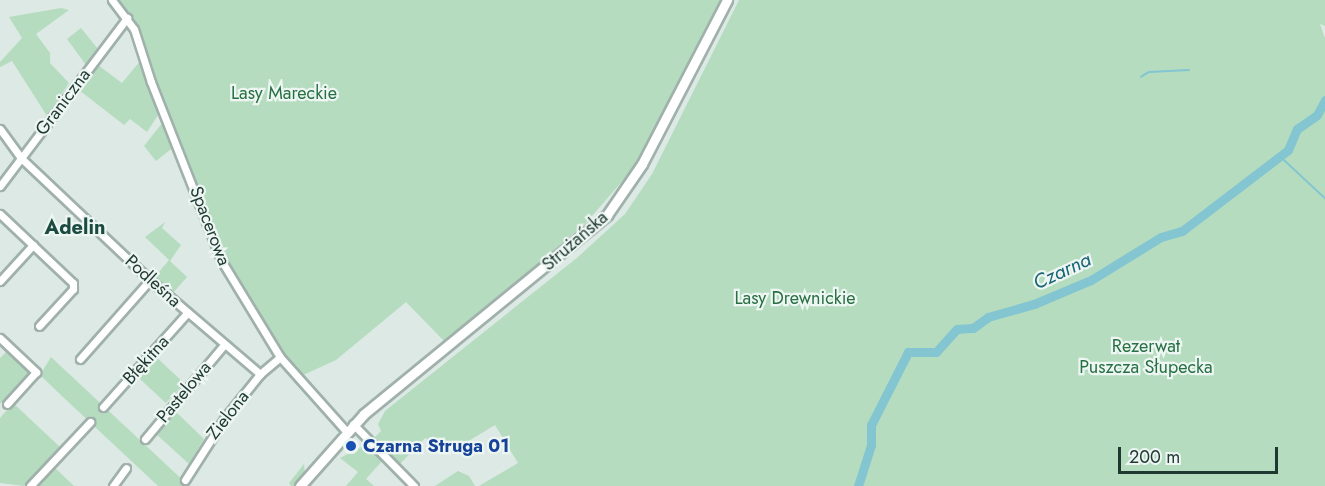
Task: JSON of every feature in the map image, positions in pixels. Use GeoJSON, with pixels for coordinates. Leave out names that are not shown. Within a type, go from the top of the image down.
{"type":"FeatureCollection","features":[{"type":"Feature","properties":{"kind":"main road","name":"Strużańska"},"geometry":{"type":"LineString","coordinates":[[300,486],[350,427],[607,215],[638,172],[727,0]]}},
{"type":"Feature","properties":{"kind":"street","name":"Spacerowa"},"geometry":{"type":"LineString","coordinates":[[112,0],[134,29],[150,82],[220,260],[280,357],[350,427],[414,486]]}},
{"type":"Feature","properties":{"kind":"street","name":"Graniczna"},"geometry":{"type":"LineString","coordinates":[[0,186],[127,18]]}},
{"type":"Feature","properties":{"kind":"street","name":"Podleśna"},"geometry":{"type":"LineString","coordinates":[[0,129],[21,158],[150,280],[260,374]]}},
{"type":"Feature","properties":{"kind":"street"},"geometry":{"type":"LineString","coordinates":[[0,214],[74,286],[39,326]]}},
{"type":"Feature","properties":{"kind":"street"},"geometry":{"type":"LineString","coordinates":[[0,281],[33,245]]}},
{"type":"Feature","properties":{"kind":"street"},"geometry":{"type":"LineString","coordinates":[[80,359],[150,280]]}},
{"type":"Feature","properties":{"kind":"street","name":"Błękitna"},"geometry":{"type":"LineString","coordinates":[[103,407],[188,312]]}},
{"type":"Feature","properties":{"kind":"street"},"geometry":{"type":"LineString","coordinates":[[0,338],[36,372],[7,404]]}},
{"type":"Feature","properties":{"kind":"street","name":"Pastelowa"},"geometry":{"type":"LineString","coordinates":[[146,439],[224,345]]}},
{"type":"Feature","properties":{"kind":"street","name":"Zielona"},"geometry":{"type":"LineString","coordinates":[[185,480],[202,449],[260,374],[280,357]]}},
{"type":"Feature","properties":{"kind":"street"},"geometry":{"type":"LineString","coordinates":[[30,486],[90,422]]}},
{"type":"Feature","properties":{"kind":"street"},"geometry":{"type":"LineString","coordinates":[[113,486],[126,468]]}},
{"type":"Feature","properties":{"kind":"green space","name":"Lasy Mareckie"},"geometry":{"type":"Polygon","coordinates":[[[118,0],[720,0],[688,63],[684,83],[638,163],[585,224],[445,342],[406,302],[336,360],[301,376],[270,339],[233,277],[158,94],[136,23],[118,0]]]}},
{"type":"Feature","properties":{"kind":"green space","name":"Lasy Drewnickie"},"geometry":{"type":"Polygon","coordinates":[[[739,0],[1325,0],[1325,26],[1320,24],[1325,38],[1325,486],[479,486],[518,463],[495,425],[452,451],[425,438],[399,465],[374,438],[381,431],[378,424],[385,411],[578,257],[625,214],[652,174],[739,0]]]}},
{"type":"Feature","properties":{"kind":"green space"},"geometry":{"type":"Polygon","coordinates":[[[61,8],[69,10],[36,34],[50,53],[50,63],[69,83],[47,116],[12,61],[0,67],[0,62],[22,38],[9,17],[61,8]]]}},
{"type":"Feature","properties":{"kind":"green space"},"geometry":{"type":"Polygon","coordinates":[[[81,28],[98,49],[86,65],[67,39],[81,28]]]}},
{"type":"Feature","properties":{"kind":"green space"},"geometry":{"type":"Polygon","coordinates":[[[141,60],[160,112],[147,132],[130,119],[124,125],[79,90],[98,65],[122,83],[141,60]]]}},
{"type":"Feature","properties":{"kind":"green space"},"geometry":{"type":"Polygon","coordinates":[[[163,122],[175,146],[156,161],[144,146],[163,122]]]}},
{"type":"Feature","properties":{"kind":"green space"},"geometry":{"type":"Polygon","coordinates":[[[165,222],[162,228],[181,245],[170,261],[187,277],[172,294],[154,278],[169,260],[145,237],[165,222]]]}},
{"type":"Feature","properties":{"kind":"green space"},"geometry":{"type":"Polygon","coordinates":[[[9,349],[30,372],[0,404],[0,358],[9,349]]]}},
{"type":"Feature","properties":{"kind":"green space"},"geometry":{"type":"Polygon","coordinates":[[[155,356],[184,383],[166,403],[137,376],[155,356]]]}},
{"type":"Feature","properties":{"kind":"green space"},"geometry":{"type":"Polygon","coordinates":[[[51,357],[188,485],[158,486],[40,375],[51,357]]]}},
{"type":"Feature","properties":{"kind":"green space"},"geometry":{"type":"Polygon","coordinates":[[[13,403],[60,447],[24,486],[0,483],[0,418],[13,403]]]}},
{"type":"Feature","properties":{"kind":"green space"},"geometry":{"type":"Polygon","coordinates":[[[173,409],[204,439],[189,464],[155,433],[173,409]]]}},
{"type":"Feature","properties":{"kind":"green space"},"geometry":{"type":"Polygon","coordinates":[[[361,447],[383,460],[366,479],[374,486],[346,486],[358,472],[340,458],[361,447]]]}},
{"type":"Feature","properties":{"kind":"green space"},"geometry":{"type":"Polygon","coordinates":[[[304,464],[305,476],[297,486],[291,486],[289,483],[304,464]]]}},
{"type":"Feature","properties":{"kind":"green space"},"geometry":{"type":"Polygon","coordinates":[[[54,467],[74,486],[37,486],[54,467]]]}},
{"type":"Feature","properties":{"kind":"green space"},"geometry":{"type":"Polygon","coordinates":[[[458,471],[469,476],[475,486],[435,486],[458,471]]]}},
{"type":"Feature","properties":{"kind":"waterway"},"geometry":{"type":"LineString","coordinates":[[1141,77],[1149,72],[1189,70]]}},
{"type":"Feature","properties":{"kind":"waterway","name":"Czarna"},"geometry":{"type":"LineString","coordinates":[[858,486],[871,445],[871,425],[908,352],[936,352],[957,329],[973,328],[988,317],[1034,304],[1091,280],[1161,237],[1182,231],[1288,150],[1297,129],[1317,115],[1325,100]]}},
{"type":"Feature","properties":{"kind":"waterway"},"geometry":{"type":"LineString","coordinates":[[1280,156],[1325,198]]}},
{"type":"Feature","properties":{"kind":"place","name":"Czarna Struga 01"},"geometry":{"type":"Point","coordinates":[351,446]}},
{"type":"Feature","properties":{"kind":"district","name":"Adelin"},"geometry":{"type":"Point","coordinates":[75,227]}},
{"type":"Feature","properties":{"kind":"park label","name":"Rezerwat Puszcza Słupecka"},"geometry":{"type":"Point","coordinates":[1146,357]}}]}
